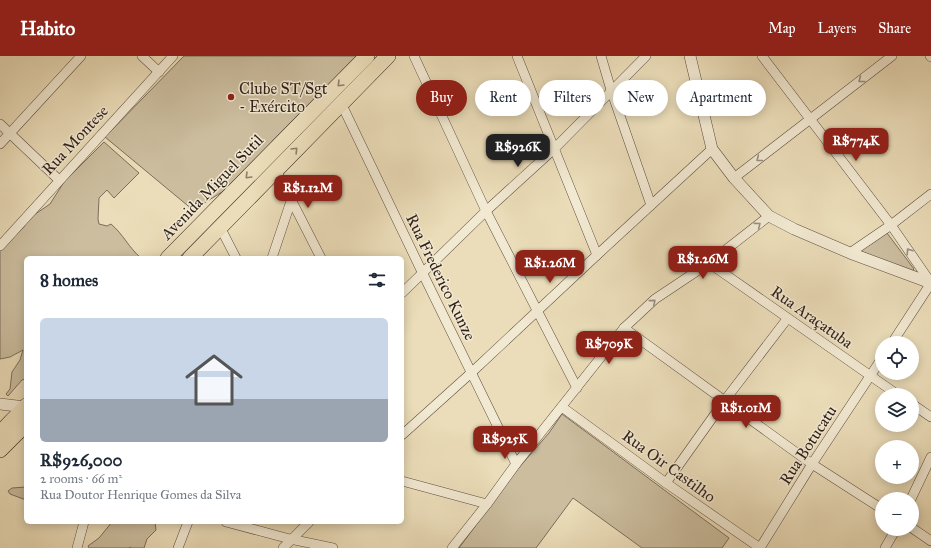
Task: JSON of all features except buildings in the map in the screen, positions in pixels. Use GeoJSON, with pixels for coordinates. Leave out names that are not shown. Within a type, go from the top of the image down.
{"type":"FeatureCollection","features":[{"type":"Feature","properties":{"kind":"highway","name":"Avenida Miguel Sutil"},"geometry":{"type":"LineString","coordinates":[[170,256],[367,56]]}},
{"type":"Feature","properties":{"kind":"highway","name":"Avenida Miguel Sutil"},"geometry":{"type":"LineString","coordinates":[[192,256],[388,56]]}},
{"type":"Feature","properties":{"kind":"highway"},"geometry":{"type":"LineString","coordinates":[[0,450],[20,421],[24,410]]}},
{"type":"Feature","properties":{"kind":"highway"},"geometry":{"type":"LineString","coordinates":[[0,433],[20,421]]}},
{"type":"Feature","properties":{"kind":"street"},"geometry":{"type":"LineString","coordinates":[[0,144],[81,56]]}},
{"type":"Feature","properties":{"kind":"street"},"geometry":{"type":"LineString","coordinates":[[142,56],[159,72]]}},
{"type":"Feature","properties":{"kind":"street","name":"Rua Montese"},"geometry":{"type":"LineString","coordinates":[[0,246],[173,56]]}},
{"type":"Feature","properties":{"kind":"street"},"geometry":{"type":"LineString","coordinates":[[414,56],[486,211],[577,388]]}},
{"type":"Feature","properties":{"kind":"street"},"geometry":{"type":"LineString","coordinates":[[517,56],[597,255]]}},
{"type":"Feature","properties":{"kind":"street"},"geometry":{"type":"LineString","coordinates":[[601,56],[611,90],[652,205]]}},
{"type":"Feature","properties":{"kind":"street"},"geometry":{"type":"LineString","coordinates":[[404,291],[486,211],[554,149],[646,56]]}},
{"type":"Feature","properties":{"kind":"street"},"geometry":{"type":"LineString","coordinates":[[690,56],[712,149],[734,178],[769,216],[794,229],[850,253],[931,283]]}},
{"type":"Feature","properties":{"kind":"street"},"geometry":{"type":"LineString","coordinates":[[762,56],[891,224],[931,283]]}},
{"type":"Feature","properties":{"kind":"street"},"geometry":{"type":"LineString","coordinates":[[734,178],[892,56]]}},
{"type":"Feature","properties":{"kind":"street","name":"Rua Frederico Kunze"},"geometry":{"type":"LineString","coordinates":[[341,103],[422,274],[516,464]]}},
{"type":"Feature","properties":{"kind":"street"},"geometry":{"type":"LineString","coordinates":[[0,124],[59,180]]}},
{"type":"Feature","properties":{"kind":"street"},"geometry":{"type":"LineString","coordinates":[[404,429],[471,373],[712,149]]}},
{"type":"Feature","properties":{"kind":"street"},"geometry":{"type":"LineString","coordinates":[[276,170],[292,198],[320,256]]}},
{"type":"Feature","properties":{"kind":"street"},"geometry":{"type":"LineString","coordinates":[[850,253],[931,194]]}},
{"type":"Feature","properties":{"kind":"street"},"geometry":{"type":"LineString","coordinates":[[273,256],[292,198]]}},
{"type":"Feature","properties":{"kind":"street"},"geometry":{"type":"LineString","coordinates":[[452,548],[516,464],[624,328],[655,299],[709,264],[769,216]]}},
{"type":"Feature","properties":{"kind":"street"},"geometry":{"type":"LineString","coordinates":[[220,227],[235,256]]}},
{"type":"Feature","properties":{"kind":"street","name":"Rua Araçatuba"},"geometry":{"type":"LineString","coordinates":[[709,264],[888,388]]}},
{"type":"Feature","properties":{"kind":"street"},"geometry":{"type":"LineString","coordinates":[[897,336],[931,283]]}},
{"type":"Feature","properties":{"kind":"street"},"geometry":{"type":"LineString","coordinates":[[666,483],[725,400],[787,319]]}},
{"type":"Feature","properties":{"kind":"street"},"geometry":{"type":"LineString","coordinates":[[624,328],[812,464],[875,504]]}},
{"type":"Feature","properties":{"kind":"street","name":"Rua Botucatu"},"geometry":{"type":"LineString","coordinates":[[760,548],[812,464],[875,368]]}},
{"type":"Feature","properties":{"kind":"street"},"geometry":{"type":"LineString","coordinates":[[0,405],[24,407]]}},
{"type":"Feature","properties":{"kind":"street"},"geometry":{"type":"LineString","coordinates":[[0,405],[20,421]]}},
{"type":"Feature","properties":{"kind":"street","name":"Rua Oir Castilho"},"geometry":{"type":"LineString","coordinates":[[562,407],[666,483],[760,548]]}},
{"type":"Feature","properties":{"kind":"street"},"geometry":{"type":"LineString","coordinates":[[919,409],[931,417]]}},
{"type":"Feature","properties":{"kind":"street"},"geometry":{"type":"LineString","coordinates":[[914,492],[931,457]]}},
{"type":"Feature","properties":{"kind":"street"},"geometry":{"type":"LineString","coordinates":[[404,482],[487,504]]}},
{"type":"Feature","properties":{"kind":"street"},"geometry":{"type":"LineString","coordinates":[[77,548],[83,524]]}},
{"type":"Feature","properties":{"kind":"street"},"geometry":{"type":"LineString","coordinates":[[178,548],[187,524]]}},
{"type":"Feature","properties":{"kind":"street"},"geometry":{"type":"LineString","coordinates":[[234,524],[290,539],[333,548]]}},
{"type":"Feature","properties":{"kind":"street"},"geometry":{"type":"LineString","coordinates":[[283,548],[290,539],[307,524]]}},
{"type":"Feature","properties":{"kind":"street"},"geometry":{"type":"LineString","coordinates":[[919,532],[931,540]]}},
{"type":"Feature","properties":{"kind":"street"},"geometry":{"type":"LineString","coordinates":[[885,548],[892,536]]}},
{"type":"Feature","properties":{"kind":"shaded area","name":"Clube ST/Sgt - Exército"},"geometry":{"type":"Polygon","coordinates":[[[184,56],[358,56],[230,187],[193,210],[105,137],[184,56]]]}},
{"type":"Feature","properties":{"kind":"shaded area"},"geometry":{"type":"Polygon","coordinates":[[[104,142],[139,173],[114,198],[107,190],[99,198],[98,219],[99,224],[107,226],[111,224],[139,256],[24,256],[24,380],[8,396],[6,394],[10,389],[12,372],[20,360],[23,350],[10,357],[0,359],[0,249],[24,227],[28,219],[50,204],[64,182],[104,142]]]}},
{"type":"Feature","properties":{"kind":"shaded area"},"geometry":{"type":"Polygon","coordinates":[[[887,233],[914,269],[912,271],[860,251],[887,233]]]}},
{"type":"Feature","properties":{"kind":"shaded area"},"geometry":{"type":"Polygon","coordinates":[[[562,414],[729,538],[722,548],[642,548],[573,498],[536,548],[459,548],[516,471],[549,433],[562,414]]]}},
{"type":"Feature","properties":{"kind":"shaded area"},"geometry":{"type":"Polygon","coordinates":[[[24,487],[24,499],[10,494],[8,491],[12,488],[24,487]]]}},
{"type":"Feature","properties":{"kind":"shaded area"},"geometry":{"type":"Polygon","coordinates":[[[110,524],[155,524],[156,530],[147,539],[144,548],[89,548],[88,546],[99,538],[110,524]]]}},
{"type":"Feature","properties":{"kind":"place","name":"Clube ST/Sgt - Exército"},"geometry":{"type":"Point","coordinates":[231,97]}}]}
